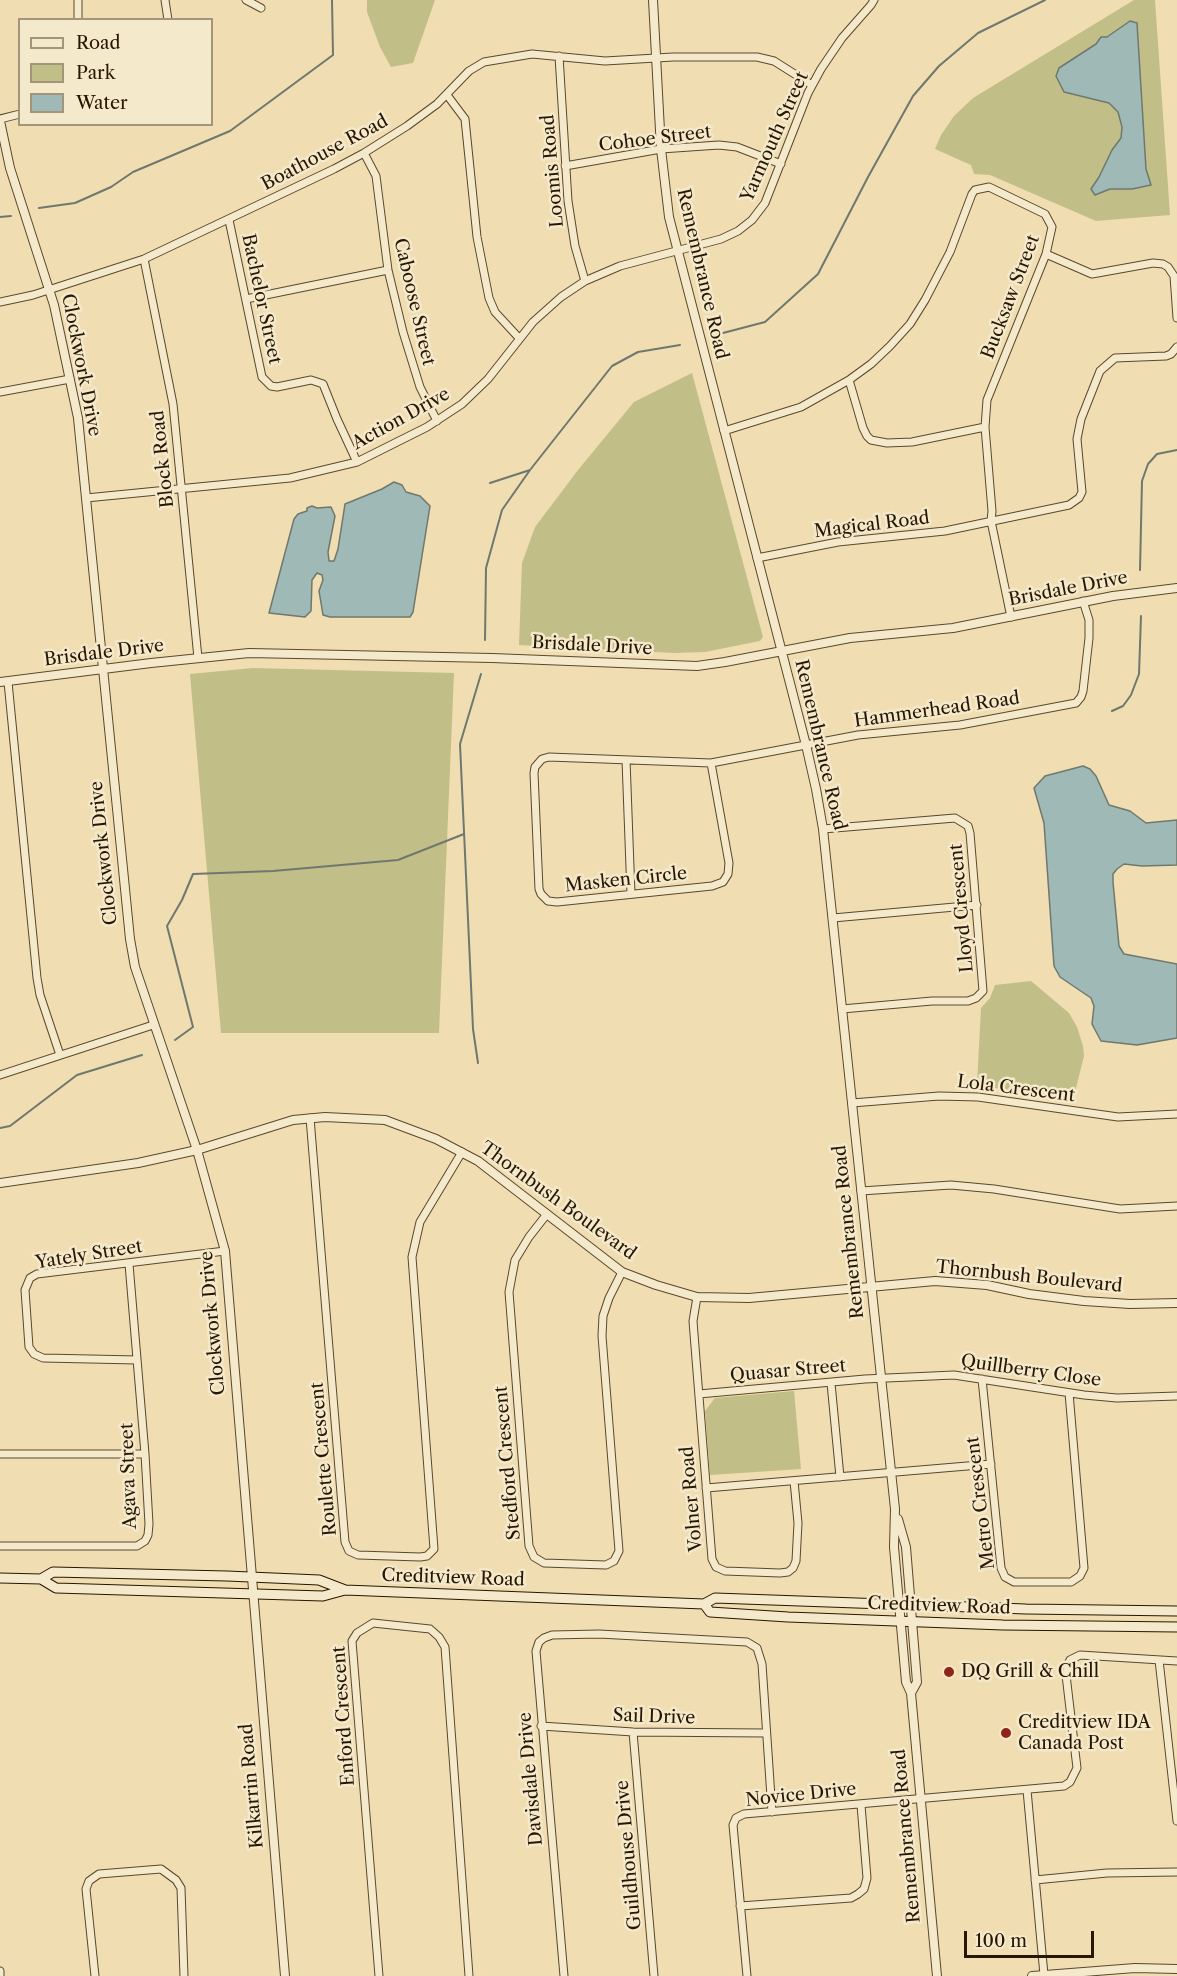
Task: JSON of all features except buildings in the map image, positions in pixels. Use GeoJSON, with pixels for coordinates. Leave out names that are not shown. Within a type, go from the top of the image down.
{"type":"FeatureCollection","features":[{"type":"Feature","properties":{"kind":"main road","name":"Creditview Road"},"geometry":{"type":"LineString","coordinates":[[41,1579],[53,1572],[252,1577],[319,1580],[345,1590]]}},
{"type":"Feature","properties":{"kind":"main road","name":"Creditview Road"},"geometry":{"type":"LineString","coordinates":[[0,1578],[41,1579],[56,1588],[323,1596],[345,1590],[704,1604],[715,1598],[1026,1609],[1177,1611]]}},
{"type":"Feature","properties":{"kind":"main road","name":"Creditview Road"},"geometry":{"type":"LineString","coordinates":[[704,1604],[710,1612],[912,1622],[1177,1627]]}},
{"type":"Feature","properties":{"kind":"main road"},"geometry":{"type":"LineString","coordinates":[[1003,1625],[1007,1617],[1026,1609]]}},
{"type":"Feature","properties":{"kind":"street"},"geometry":{"type":"LineString","coordinates":[[78,0],[78,18]]}},
{"type":"Feature","properties":{"kind":"street"},"geometry":{"type":"LineString","coordinates":[[165,0],[168,18]]}},
{"type":"Feature","properties":{"kind":"street"},"geometry":{"type":"LineString","coordinates":[[246,0],[261,8]]}},
{"type":"Feature","properties":{"kind":"street","name":"Remembrance Road"},"geometry":{"type":"LineString","coordinates":[[653,0],[661,149],[669,217],[806,746],[823,830],[895,1509],[894,1547],[899,1605],[906,1682],[911,1693],[937,1976]]}},
{"type":"Feature","properties":{"kind":"street","name":"Yarmouth Street"},"geometry":{"type":"LineString","coordinates":[[677,251],[732,235],[752,220],[765,203],[812,85],[833,50],[874,0]]}},
{"type":"Feature","properties":{"kind":"street","name":"Boathouse Road"},"geometry":{"type":"LineString","coordinates":[[0,302],[50,290],[144,259],[229,220],[364,153],[407,126],[447,95],[469,71],[484,62],[532,54],[605,61],[718,55],[757,57],[774,61],[812,85]]}},
{"type":"Feature","properties":{"kind":"street","name":"Loomis Road"},"geometry":{"type":"LineString","coordinates":[[559,56],[565,166],[571,221],[585,281]]}},
{"type":"Feature","properties":{"kind":"street"},"geometry":{"type":"LineString","coordinates":[[447,95],[465,119],[477,237],[489,298],[495,312],[519,338]]}},
{"type":"Feature","properties":{"kind":"street"},"geometry":{"type":"LineString","coordinates":[[0,120],[18,115]]}},
{"type":"Feature","properties":{"kind":"street","name":"Clockwork Drive"},"geometry":{"type":"LineString","coordinates":[[0,120],[10,168],[50,290],[78,418],[129,939],[153,1025],[197,1150],[225,1251],[253,1594]]}},
{"type":"Feature","properties":{"kind":"street","name":"Cohoe Street"},"geometry":{"type":"LineString","coordinates":[[565,166],[661,149],[728,146],[781,164]]}},
{"type":"Feature","properties":{"kind":"street","name":"Caboose Street"},"geometry":{"type":"LineString","coordinates":[[364,153],[376,176],[388,270],[409,354],[420,387],[437,421]]}},
{"type":"Feature","properties":{"kind":"street","name":"Bucksaw Street"},"geometry":{"type":"LineString","coordinates":[[724,431],[801,407],[849,380],[890,346],[910,324],[925,300],[950,252],[975,190],[989,187],[1045,214],[1052,227],[1046,254],[987,400],[985,427],[991,521],[1011,617]]}},
{"type":"Feature","properties":{"kind":"street","name":"Bachelor Street"},"geometry":{"type":"LineString","coordinates":[[229,220],[260,370],[265,382],[277,387],[311,380],[323,384],[357,462]]}},
{"type":"Feature","properties":{"kind":"street","name":"Action Drive"},"geometry":{"type":"LineString","coordinates":[[86,498],[290,478],[357,462],[437,421],[462,404],[482,385],[519,338],[548,308],[585,281],[620,266],[677,251]]}},
{"type":"Feature","properties":{"kind":"street"},"geometry":{"type":"LineString","coordinates":[[1046,254],[1092,274],[1153,263],[1163,264],[1174,276],[1177,318]]}},
{"type":"Feature","properties":{"kind":"street","name":"Block Road"},"geometry":{"type":"LineString","coordinates":[[144,259],[173,404],[198,658]]}},
{"type":"Feature","properties":{"kind":"street"},"geometry":{"type":"LineString","coordinates":[[246,299],[388,270]]}},
{"type":"Feature","properties":{"kind":"street","name":"Magical Road"},"geometry":{"type":"LineString","coordinates":[[757,558],[838,542],[928,534],[1075,502],[1083,486],[1077,439],[1081,419],[1100,371],[1115,358],[1166,356],[1177,347]]}},
{"type":"Feature","properties":{"kind":"street"},"geometry":{"type":"LineString","coordinates":[[0,393],[70,379]]}},
{"type":"Feature","properties":{"kind":"street"},"geometry":{"type":"LineString","coordinates":[[849,380],[863,428],[871,440],[887,443],[912,441],[985,427]]}},
{"type":"Feature","properties":{"kind":"street","name":"Brisdale Drive"},"geometry":{"type":"LineString","coordinates":[[4,682],[249,653],[492,658],[697,666],[850,638],[953,628],[1146,590],[1177,588]]}},
{"type":"Feature","properties":{"kind":"street","name":"Hammerhead Road"},"geometry":{"type":"LineString","coordinates":[[806,746],[858,735],[977,723],[1076,702],[1083,691],[1089,638],[1089,620],[1083,602]]}},
{"type":"Feature","properties":{"kind":"street"},"geometry":{"type":"LineString","coordinates":[[4,682],[37,978],[40,995],[60,1055]]}},
{"type":"Feature","properties":{"kind":"street","name":"Masken Circle"},"geometry":{"type":"LineString","coordinates":[[711,764],[729,863],[726,878],[719,885],[557,902],[544,898],[539,890],[534,773],[535,767],[543,759],[549,757],[711,764],[806,746]]}},
{"type":"Feature","properties":{"kind":"street"},"geometry":{"type":"LineString","coordinates":[[626,760],[631,894]]}},
{"type":"Feature","properties":{"kind":"street","name":"Lloyd Crescent"},"geometry":{"type":"LineString","coordinates":[[823,830],[955,818],[963,821],[970,833],[983,991],[976,998],[968,1001],[932,1001],[842,1009]]}},
{"type":"Feature","properties":{"kind":"street"},"geometry":{"type":"LineString","coordinates":[[833,918],[977,905]]}},
{"type":"Feature","properties":{"kind":"street"},"geometry":{"type":"LineString","coordinates":[[0,1075],[153,1025]]}},
{"type":"Feature","properties":{"kind":"street","name":"Lola Crescent"},"geometry":{"type":"LineString","coordinates":[[852,1103],[939,1096],[978,1097],[1001,1098],[1118,1117],[1177,1114]]}},
{"type":"Feature","properties":{"kind":"street","name":"Thornbush Boulevard"},"geometry":{"type":"LineString","coordinates":[[0,1183],[138,1163],[197,1150],[275,1124],[310,1118],[385,1120],[436,1139],[478,1161],[622,1272],[656,1286],[697,1297],[749,1298],[935,1281],[987,1285],[1029,1294],[1084,1301],[1141,1305],[1177,1303]]}},
{"type":"Feature","properties":{"kind":"street","name":"Roulette Crescent"},"geometry":{"type":"LineString","coordinates":[[310,1118],[345,1542],[349,1551],[358,1555],[420,1557],[427,1556],[434,1549],[412,1257],[420,1222],[462,1152]]}},
{"type":"Feature","properties":{"kind":"street"},"geometry":{"type":"LineString","coordinates":[[861,1191],[951,1185],[994,1189],[1120,1209],[1177,1206]]}},
{"type":"Feature","properties":{"kind":"street","name":"Stedford Crescent"},"geometry":{"type":"LineString","coordinates":[[547,1214],[528,1237],[515,1260],[509,1292],[529,1546],[534,1557],[544,1563],[606,1565],[614,1561],[619,1551],[602,1336],[603,1316],[622,1272]]}},
{"type":"Feature","properties":{"kind":"street","name":"Yately Street"},"geometry":{"type":"LineString","coordinates":[[137,1360],[43,1358],[34,1354],[29,1347],[25,1290],[30,1278],[38,1274],[225,1251]]}},
{"type":"Feature","properties":{"kind":"street","name":"Agava Street"},"geometry":{"type":"LineString","coordinates":[[0,1546],[137,1546],[145,1541],[149,1524],[145,1454],[129,1263]]}},
{"type":"Feature","properties":{"kind":"street","name":"Volner Road"},"geometry":{"type":"LineString","coordinates":[[697,1297],[693,1321],[712,1563],[725,1571],[780,1573],[788,1572],[793,1568],[796,1561],[798,1517],[794,1481]]}},
{"type":"Feature","properties":{"kind":"street","name":"Quillberry Close"},"geometry":{"type":"LineString","coordinates":[[881,1378],[954,1375],[1117,1398],[1177,1396]]}},
{"type":"Feature","properties":{"kind":"street","name":"Quasar Street"},"geometry":{"type":"LineString","coordinates":[[699,1394],[881,1378]]}},
{"type":"Feature","properties":{"kind":"street","name":"Metro Crescent"},"geometry":{"type":"LineString","coordinates":[[982,1379],[1001,1569],[1005,1577],[1014,1581],[1071,1582],[1080,1576],[1084,1568],[1069,1393]]}},
{"type":"Feature","properties":{"kind":"street"},"geometry":{"type":"LineString","coordinates":[[831,1383],[840,1477]]}},
{"type":"Feature","properties":{"kind":"street"},"geometry":{"type":"LineString","coordinates":[[0,1454],[145,1454]]}},
{"type":"Feature","properties":{"kind":"street"},"geometry":{"type":"LineString","coordinates":[[706,1488],[991,1464]]}},
{"type":"Feature","properties":{"kind":"street","name":"Remembrance Road"},"geometry":{"type":"LineString","coordinates":[[895,1509],[906,1547],[917,1682],[911,1693]]}},
{"type":"Feature","properties":{"kind":"street","name":"Kilkarrin Road"},"geometry":{"type":"LineString","coordinates":[[253,1594],[285,1976]]}},
{"type":"Feature","properties":{"kind":"street","name":"Enford Crescent"},"geometry":{"type":"LineString","coordinates":[[379,1976],[352,1641],[364,1627],[373,1623],[430,1629],[445,1647],[469,1976]]}},
{"type":"Feature","properties":{"kind":"street","name":"Davisdale Drive"},"geometry":{"type":"LineString","coordinates":[[564,1976],[541,1726],[536,1651],[539,1642],[552,1635],[599,1634],[752,1644],[760,1655],[762,1664],[766,1733]]}},
{"type":"Feature","properties":{"kind":"street","name":"Novice Drive"},"geometry":{"type":"LineString","coordinates":[[747,1976],[733,1826],[736,1818],[744,1814],[1064,1786],[1075,1775],[1077,1768],[1066,1669],[1070,1660],[1080,1655],[1159,1660]]}},
{"type":"Feature","properties":{"kind":"street"},"geometry":{"type":"LineString","coordinates":[[1177,1661],[1159,1660],[1177,1821]]}},
{"type":"Feature","properties":{"kind":"street","name":"Sail Drive"},"geometry":{"type":"LineString","coordinates":[[541,1726],[633,1732],[766,1733]]}},
{"type":"Feature","properties":{"kind":"street","name":"Guildhouse Drive"},"geometry":{"type":"LineString","coordinates":[[633,1732],[654,1976]]}},
{"type":"Feature","properties":{"kind":"street"},"geometry":{"type":"LineString","coordinates":[[766,1733],[772,1812]]}},
{"type":"Feature","properties":{"kind":"street"},"geometry":{"type":"LineString","coordinates":[[1027,1790],[1044,1975]]}},
{"type":"Feature","properties":{"kind":"street"},"geometry":{"type":"LineString","coordinates":[[740,1906],[851,1898],[864,1889],[867,1878],[861,1804]]}},
{"type":"Feature","properties":{"kind":"street"},"geometry":{"type":"LineString","coordinates":[[95,1976],[86,1889],[89,1881],[99,1874],[161,1869],[169,1874],[181,1888],[184,1976]]}},
{"type":"Feature","properties":{"kind":"street"},"geometry":{"type":"LineString","coordinates":[[1035,1880],[1107,1873],[1177,1872]]}},
{"type":"Feature","properties":{"kind":"street"},"geometry":{"type":"LineString","coordinates":[[1032,1976],[1135,1968],[1177,1969]]}},
{"type":"Feature","properties":{"kind":"street"},"geometry":{"type":"LineString","coordinates":[[0,1971],[0,1976]]}},
{"type":"Feature","properties":{"kind":"green space"},"geometry":{"type":"Polygon","coordinates":[[[367,0],[435,0],[413,63],[391,67],[380,47],[367,12],[367,0]]]}},
{"type":"Feature","properties":{"kind":"green space"},"geometry":{"type":"Polygon","coordinates":[[[1134,0],[1155,0],[1170,215],[1096,221],[990,175],[974,174],[971,165],[935,149],[954,116],[973,98],[1134,0]]]}},
{"type":"Feature","properties":{"kind":"green space"},"geometry":{"type":"Polygon","coordinates":[[[692,373],[763,637],[760,641],[705,652],[674,653],[519,645],[522,563],[535,527],[634,402],[692,373]]]}},
{"type":"Feature","properties":{"kind":"green space"},"geometry":{"type":"Polygon","coordinates":[[[253,668],[454,673],[439,1033],[221,1033],[190,674],[253,668]]]}},
{"type":"Feature","properties":{"kind":"green space"},"geometry":{"type":"Polygon","coordinates":[[[1031,981],[1069,1013],[1077,1027],[1084,1056],[1073,1100],[977,1085],[981,1008],[990,998],[995,985],[1031,981]]]}},
{"type":"Feature","properties":{"kind":"green space"},"geometry":{"type":"Polygon","coordinates":[[[794,1391],[801,1469],[710,1475],[705,1411],[715,1398],[794,1391]]]}},
{"type":"Feature","properties":{"kind":"water"},"geometry":{"type":"Polygon","coordinates":[[[1130,21],[1137,23],[1146,169],[1151,185],[1132,189],[1110,189],[1095,195],[1091,189],[1121,138],[1122,127],[1118,112],[1109,103],[1064,92],[1056,76],[1059,68],[1096,44],[1101,37],[1107,37],[1130,21]]]}},
{"type":"Feature","properties":{"kind":"water"},"geometry":{"type":"Polygon","coordinates":[[[394,482],[402,485],[406,492],[420,496],[430,506],[413,612],[410,617],[330,617],[323,615],[319,591],[323,580],[322,575],[317,573],[312,580],[311,611],[305,617],[269,613],[294,519],[298,514],[307,511],[307,508],[312,506],[331,507],[335,516],[328,552],[329,561],[334,561],[345,504],[394,482]]]}},
{"type":"Feature","properties":{"kind":"water"},"geometry":{"type":"Polygon","coordinates":[[[1083,766],[1090,769],[1096,776],[1109,805],[1130,811],[1146,823],[1177,820],[1177,865],[1124,864],[1113,874],[1113,882],[1119,946],[1124,954],[1177,964],[1177,1038],[1137,1045],[1101,1041],[1092,1024],[1094,1006],[1091,998],[1060,977],[1054,966],[1044,823],[1034,788],[1045,776],[1083,766]]]}},
{"type":"Feature","properties":{"kind":"waterway"},"geometry":{"type":"LineString","coordinates":[[39,208],[75,203],[111,187],[133,172],[230,131],[333,55],[332,0]]}},
{"type":"Feature","properties":{"kind":"waterway"},"geometry":{"type":"LineString","coordinates":[[723,333],[765,322],[818,274],[913,96],[939,66],[978,33],[1045,0]]}},
{"type":"Feature","properties":{"kind":"waterway"},"geometry":{"type":"LineString","coordinates":[[0,217],[11,216]]}},
{"type":"Feature","properties":{"kind":"waterway"},"geometry":{"type":"LineString","coordinates":[[485,640],[486,568],[502,510],[530,470],[612,366],[638,352],[680,345]]}},
{"type":"Feature","properties":{"kind":"waterway"},"geometry":{"type":"LineString","coordinates":[[1140,570],[1142,481],[1148,464],[1157,454],[1177,450]]}},
{"type":"Feature","properties":{"kind":"waterway"},"geometry":{"type":"LineString","coordinates":[[490,483],[530,470]]}},
{"type":"Feature","properties":{"kind":"waterway"},"geometry":{"type":"LineString","coordinates":[[1112,711],[1123,706],[1131,695],[1139,674],[1141,616]]}},
{"type":"Feature","properties":{"kind":"waterway"},"geometry":{"type":"LineString","coordinates":[[478,1063],[473,1029],[460,744],[481,674]]}},
{"type":"Feature","properties":{"kind":"waterway"},"geometry":{"type":"LineString","coordinates":[[175,1040],[193,1027],[167,926],[193,874],[273,871],[398,860],[464,834]]}},
{"type":"Feature","properties":{"kind":"waterway"},"geometry":{"type":"LineString","coordinates":[[0,1128],[10,1126],[77,1075],[142,1055]]}},
{"type":"Feature","properties":{"kind":"place","name":"DQ Grill & Chill"},"geometry":{"type":"Point","coordinates":[949,1672]}},
{"type":"Feature","properties":{"kind":"place","name":"Creditview IDA Canada Post"},"geometry":{"type":"Point","coordinates":[1006,1733]}}]}
